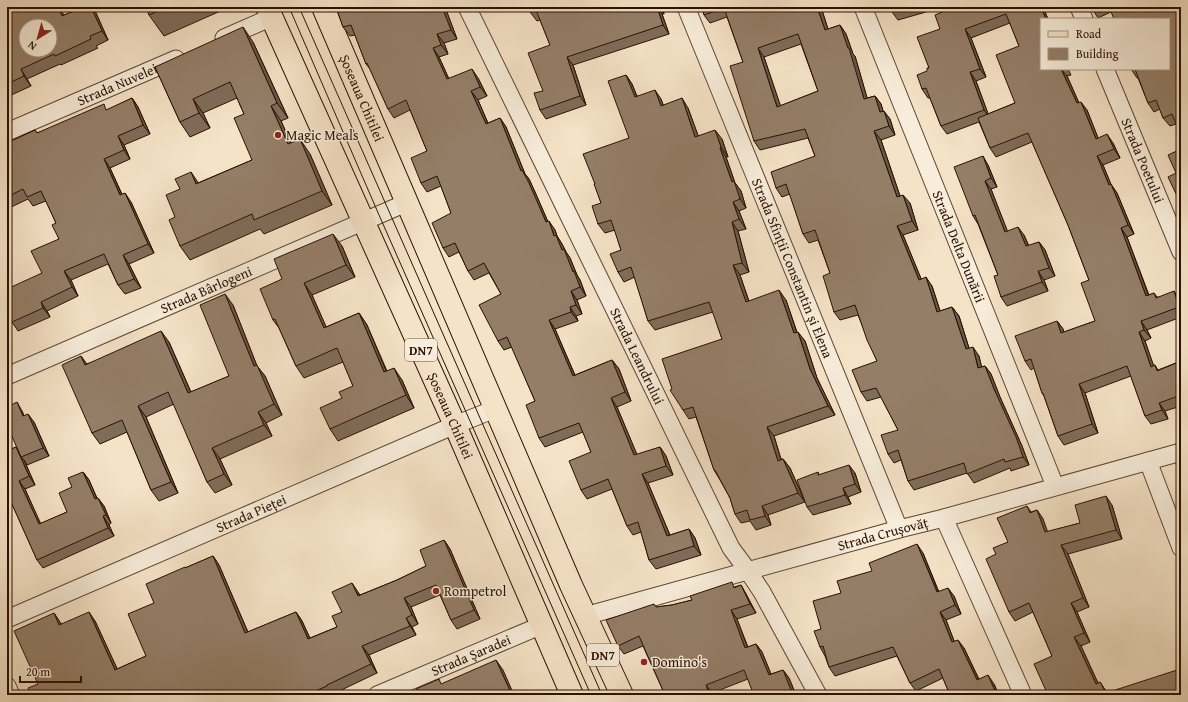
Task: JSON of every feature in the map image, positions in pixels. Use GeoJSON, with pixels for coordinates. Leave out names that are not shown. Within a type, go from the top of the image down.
{"type":"FeatureCollection","features":[{"type":"Feature","properties":{"kind":"main road","name":"Șoseaua Chitilei"},"geometry":{"type":"LineString","coordinates":[[323,7],[495,409],[585,616],[622,695]]}},
{"type":"Feature","properties":{"kind":"main road","name":"Șoseaua Chitilei"},"geometry":{"type":"LineString","coordinates":[[269,12],[455,425],[572,695]]}},
{"type":"Feature","properties":{"kind":"street","name":"Strada Sfinții Constantin și Elena"},"geometry":{"type":"LineString","coordinates":[[686,7],[899,529]]}},
{"type":"Feature","properties":{"kind":"street","name":"Strada Delta Dunării"},"geometry":{"type":"LineString","coordinates":[[863,7],[1055,486]]}},
{"type":"Feature","properties":{"kind":"street"},"geometry":{"type":"LineString","coordinates":[[1079,7],[1084,18]]}},
{"type":"Feature","properties":{"kind":"street","name":"Strada Leandrului"},"geometry":{"type":"LineString","coordinates":[[468,9],[731,548],[762,592],[818,695]]}},
{"type":"Feature","properties":{"kind":"street"},"geometry":{"type":"LineString","coordinates":[[210,44],[269,12]]}},
{"type":"Feature","properties":{"kind":"street","name":"Strada Nuvelei"},"geometry":{"type":"LineString","coordinates":[[7,132],[188,53]]}},
{"type":"Feature","properties":{"kind":"street","name":"Strada Poetului"},"geometry":{"type":"LineString","coordinates":[[1105,70],[1181,252]]}},
{"type":"Feature","properties":{"kind":"street","name":"Strada Bârlogeni"},"geometry":{"type":"LineString","coordinates":[[7,376],[406,203]]}},
{"type":"Feature","properties":{"kind":"street","name":"Strada Pieței"},"geometry":{"type":"LineString","coordinates":[[7,619],[495,409]]}},
{"type":"Feature","properties":{"kind":"street","name":"Strada Crușovăț"},"geometry":{"type":"LineString","coordinates":[[585,616],[1181,452]]}},
{"type":"Feature","properties":{"kind":"street"},"geometry":{"type":"LineString","coordinates":[[1148,461],[1181,548]]}},
{"type":"Feature","properties":{"kind":"street"},"geometry":{"type":"LineString","coordinates":[[944,518],[1023,695]]}},
{"type":"Feature","properties":{"kind":"street","name":"Strada Șaradei"},"geometry":{"type":"LineString","coordinates":[[377,695],[542,625]]}},
{"type":"Feature","properties":{"kind":"street"},"geometry":{"type":"LineString","coordinates":[[7,686],[11,695]]}},
{"type":"Feature","properties":{"kind":"building"},"geometry":{"type":"Polygon","coordinates":[[[7,7],[58,7],[62,16],[83,7],[91,7],[102,31],[90,36],[91,39],[58,55],[58,18],[18,18],[18,58],[45,58],[21,69],[24,76],[7,84],[7,7]]]}},
{"type":"Feature","properties":{"kind":"building"},"geometry":{"type":"Polygon","coordinates":[[[146,7],[167,7],[149,15],[146,7]]]}},
{"type":"Feature","properties":{"kind":"building"},"geometry":{"type":"Polygon","coordinates":[[[336,7],[442,7],[451,30],[437,34],[441,45],[433,48],[447,79],[472,69],[480,87],[471,91],[486,124],[500,118],[521,171],[522,170],[529,183],[546,222],[549,221],[554,236],[556,235],[562,250],[564,249],[580,287],[571,291],[576,305],[570,307],[571,312],[549,320],[573,376],[612,360],[625,392],[611,398],[634,455],[660,447],[666,466],[642,474],[667,536],[689,529],[694,546],[649,560],[638,522],[627,526],[608,479],[581,490],[569,461],[591,452],[579,423],[539,438],[526,405],[535,401],[507,337],[498,341],[479,305],[501,294],[484,263],[468,271],[455,243],[443,248],[432,223],[451,213],[437,176],[421,183],[411,158],[427,151],[406,100],[388,109],[367,63],[366,64],[351,25],[343,27],[336,7]]]}},
{"type":"Feature","properties":{"kind":"building"},"geometry":{"type":"Polygon","coordinates":[[[529,7],[657,7],[663,25],[567,57],[580,96],[540,110],[534,93],[543,91],[528,53],[550,45],[536,10],[530,12],[529,7]]]}},
{"type":"Feature","properties":{"kind":"building"},"geometry":{"type":"Polygon","coordinates":[[[702,7],[817,7],[825,30],[840,25],[849,48],[864,99],[875,96],[880,112],[884,111],[889,126],[874,131],[897,197],[903,195],[912,221],[897,226],[919,280],[926,277],[937,312],[952,307],[966,349],[973,347],[978,368],[985,366],[1016,437],[1023,457],[1005,462],[1004,459],[967,474],[964,463],[908,481],[898,450],[888,454],[881,435],[898,430],[876,388],[861,392],[852,370],[877,361],[867,340],[855,305],[834,312],[823,276],[830,273],[815,230],[803,234],[786,184],[776,188],[771,172],[815,156],[805,129],[754,141],[730,66],[743,62],[724,8],[704,15],[702,7]],[[798,34],[758,48],[777,107],[818,91],[798,34]]]}},
{"type":"Feature","properties":{"kind":"building"},"geometry":{"type":"Polygon","coordinates":[[[891,7],[907,7],[892,12],[891,7]]]}},
{"type":"Feature","properties":{"kind":"building"},"geometry":{"type":"Polygon","coordinates":[[[955,7],[1026,7],[1027,9],[1031,7],[1041,7],[1046,18],[1040,18],[1040,70],[1061,70],[1077,103],[1081,102],[1096,139],[1107,134],[1114,149],[1097,156],[1109,185],[1111,184],[1128,225],[1121,228],[1146,296],[1154,293],[1156,298],[1174,291],[1179,307],[1141,321],[1144,330],[1139,332],[1151,367],[1155,365],[1157,371],[1181,361],[1181,395],[1159,403],[1162,410],[1145,416],[1127,366],[1079,384],[1092,424],[1058,436],[1031,359],[1025,361],[1015,336],[1057,321],[1061,333],[1095,321],[1081,283],[1089,280],[1068,225],[1028,133],[990,148],[978,118],[1015,103],[996,55],[1019,46],[1006,14],[965,29],[980,69],[970,72],[984,110],[941,126],[926,88],[922,89],[917,75],[927,71],[927,68],[929,68],[917,37],[940,29],[935,15],[955,7]]]}},
{"type":"Feature","properties":{"kind":"building"},"geometry":{"type":"Polygon","coordinates":[[[1109,7],[1181,7],[1181,136],[1172,114],[1163,118],[1156,100],[1148,103],[1135,70],[1170,70],[1170,18],[1114,18],[1109,7]]]}},
{"type":"Feature","properties":{"kind":"building"},"geometry":{"type":"Polygon","coordinates":[[[243,27],[277,103],[271,106],[288,144],[300,139],[322,191],[254,220],[252,214],[180,246],[169,220],[175,217],[166,195],[180,189],[175,179],[191,172],[196,184],[252,160],[234,118],[244,114],[230,82],[193,99],[199,113],[180,122],[155,67],[243,27]]]}},
{"type":"Feature","properties":{"kind":"building"},"geometry":{"type":"Polygon","coordinates":[[[626,75],[635,97],[655,90],[661,106],[682,98],[695,137],[715,130],[732,182],[734,181],[740,199],[733,202],[739,219],[732,222],[742,263],[733,265],[746,302],[779,290],[794,333],[798,332],[810,369],[828,406],[767,427],[778,461],[783,459],[798,493],[762,506],[765,516],[750,520],[747,510],[735,514],[730,498],[714,470],[693,407],[683,410],[670,390],[672,389],[662,359],[722,339],[709,302],[648,321],[631,267],[618,272],[610,254],[621,250],[611,220],[598,224],[592,206],[601,203],[583,154],[629,138],[608,81],[626,75]]]}},
{"type":"Feature","properties":{"kind":"building"},"geometry":{"type":"Polygon","coordinates":[[[132,98],[143,125],[118,136],[124,150],[104,159],[120,195],[125,193],[148,244],[123,255],[134,279],[118,285],[104,254],[64,271],[72,287],[41,302],[43,308],[12,322],[7,311],[7,289],[42,273],[31,251],[59,239],[52,225],[56,223],[41,191],[27,197],[23,189],[7,197],[7,143],[35,130],[37,133],[104,104],[106,110],[132,98]]]}},
{"type":"Feature","properties":{"kind":"building"},"geometry":{"type":"Polygon","coordinates":[[[1181,149],[1181,212],[1177,201],[1179,200],[1168,177],[1176,173],[1168,155],[1181,149]]]}},
{"type":"Feature","properties":{"kind":"building"},"geometry":{"type":"Polygon","coordinates":[[[983,156],[991,178],[985,181],[1005,232],[1018,227],[1026,246],[1039,242],[1049,268],[1038,271],[1042,282],[1001,297],[994,276],[998,275],[975,215],[973,216],[954,167],[983,156]]]}},
{"type":"Feature","properties":{"kind":"building"},"geometry":{"type":"Polygon","coordinates":[[[333,234],[346,265],[304,283],[324,328],[359,313],[384,372],[394,368],[406,395],[330,429],[320,408],[342,398],[339,392],[353,386],[337,348],[296,366],[275,319],[273,320],[260,289],[282,279],[274,259],[333,234]]]}},
{"type":"Feature","properties":{"kind":"building"},"geometry":{"type":"Polygon","coordinates":[[[225,294],[254,366],[257,365],[274,404],[258,412],[264,425],[212,448],[224,474],[207,482],[168,392],[138,406],[171,482],[151,490],[122,420],[92,433],[62,365],[81,356],[85,365],[161,331],[188,393],[229,376],[200,305],[225,294]]]}},
{"type":"Feature","properties":{"kind":"building"},"geometry":{"type":"Polygon","coordinates":[[[17,402],[23,416],[28,414],[43,448],[21,457],[7,425],[7,407],[17,402]]]}},
{"type":"Feature","properties":{"kind":"building"},"geometry":{"type":"Polygon","coordinates":[[[16,447],[29,476],[19,481],[39,524],[67,512],[59,493],[72,487],[68,478],[83,472],[95,499],[98,498],[106,515],[103,516],[108,528],[37,560],[7,493],[7,451],[16,447]]]}},
{"type":"Feature","properties":{"kind":"building"},"geometry":{"type":"Polygon","coordinates":[[[849,465],[855,484],[843,488],[845,495],[807,507],[797,480],[818,472],[818,475],[849,465]]]}},
{"type":"Feature","properties":{"kind":"building"},"geometry":{"type":"Polygon","coordinates":[[[1106,496],[1116,530],[1061,545],[1083,598],[1071,603],[1084,633],[1074,637],[1096,684],[1100,682],[1106,693],[1177,670],[1181,682],[1181,695],[1048,695],[1034,664],[1052,656],[1029,603],[1009,612],[986,559],[996,554],[993,548],[1008,542],[997,518],[1027,506],[1030,513],[1037,510],[1045,532],[1080,523],[1075,505],[1106,496]]]}},
{"type":"Feature","properties":{"kind":"building"},"geometry":{"type":"Polygon","coordinates":[[[444,540],[474,610],[451,620],[436,585],[404,598],[412,615],[406,618],[410,626],[362,646],[371,664],[306,695],[31,695],[28,688],[38,684],[14,631],[54,613],[59,625],[89,612],[115,670],[146,656],[128,614],[154,603],[146,584],[213,556],[245,633],[296,612],[308,639],[337,627],[332,616],[342,612],[332,592],[352,583],[358,596],[397,580],[426,566],[420,550],[444,540]]]}},
{"type":"Feature","properties":{"kind":"building"},"geometry":{"type":"Polygon","coordinates":[[[917,544],[937,592],[948,588],[955,605],[940,612],[952,642],[958,640],[977,680],[988,675],[995,691],[987,695],[950,695],[939,669],[910,683],[893,647],[829,667],[823,646],[820,647],[814,631],[821,629],[813,601],[841,593],[837,581],[872,571],[869,563],[917,544]]]}},
{"type":"Feature","properties":{"kind":"building"},"geometry":{"type":"Polygon","coordinates":[[[732,582],[734,588],[741,585],[750,604],[731,610],[745,648],[756,644],[769,675],[783,670],[793,695],[754,695],[744,670],[706,685],[709,693],[705,695],[665,695],[639,636],[618,646],[606,620],[654,604],[656,607],[692,600],[690,596],[732,582]]]}},
{"type":"Feature","properties":{"kind":"building"},"geometry":{"type":"Polygon","coordinates":[[[496,660],[512,695],[419,695],[416,689],[439,679],[441,684],[496,660]]]}},
{"type":"Feature","properties":{"kind":"building"},"geometry":{"type":"Polygon","coordinates":[[[904,690],[906,695],[891,695],[904,690]]]}},
{"type":"Feature","properties":{"kind":"tram line"},"geometry":{"type":"LineString","coordinates":[[289,7],[591,695]]}},
{"type":"Feature","properties":{"kind":"tram line"},"geometry":{"type":"LineString","coordinates":[[299,7],[602,695]]}},
{"type":"Feature","properties":{"kind":"place","name":"Magic Meals"},"geometry":{"type":"Point","coordinates":[278,135]}},
{"type":"Feature","properties":{"kind":"place","name":"Rompetrol"},"geometry":{"type":"Point","coordinates":[436,591]}},
{"type":"Feature","properties":{"kind":"place","name":"Domino's"},"geometry":{"type":"Point","coordinates":[644,662]}}]}
